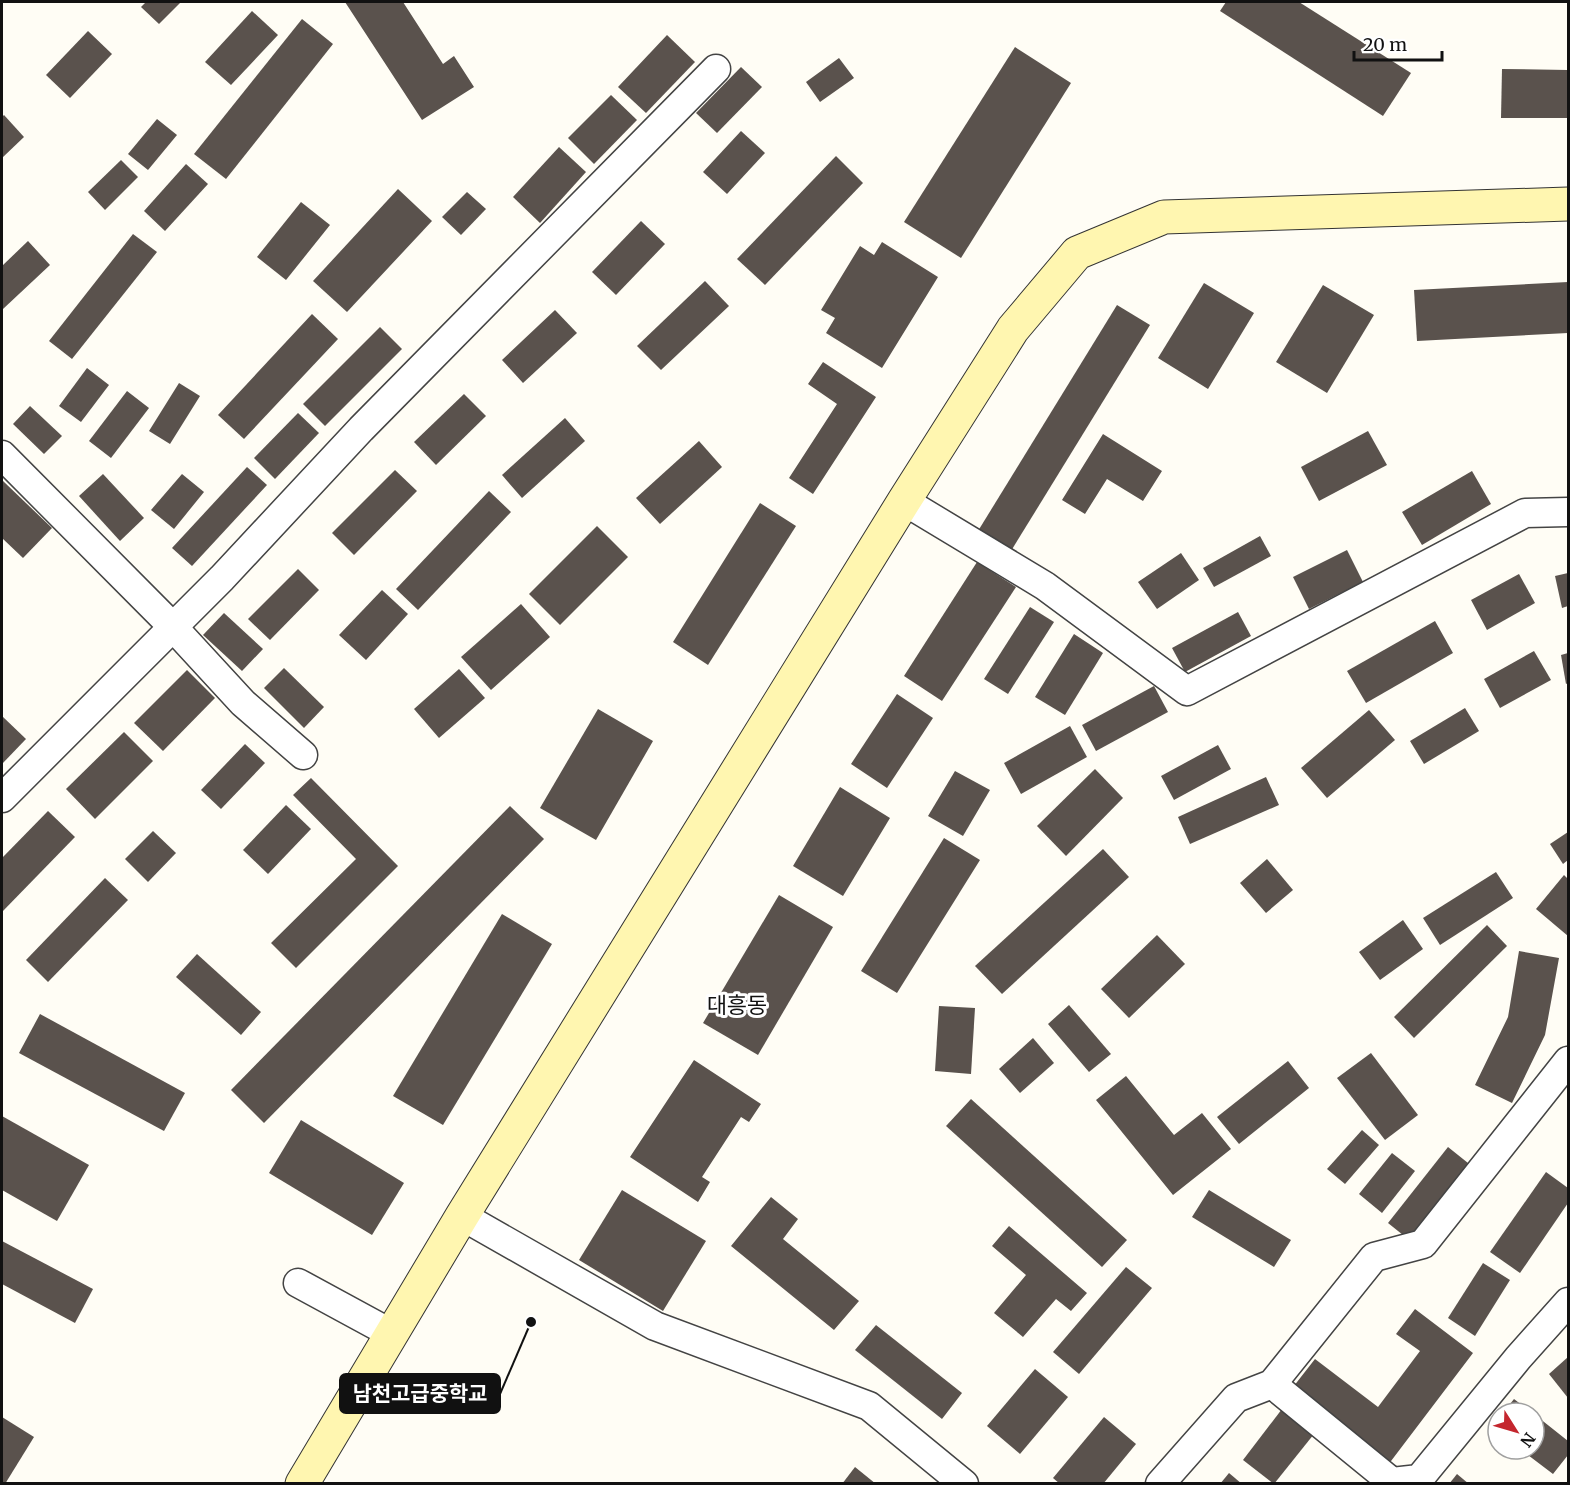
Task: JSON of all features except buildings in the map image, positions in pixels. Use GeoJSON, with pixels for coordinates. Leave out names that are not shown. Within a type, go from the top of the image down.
{"type":"FeatureCollection","features":[{"type":"Feature","properties":{"kind":"main road"},"geometry":{"type":"LineString","coordinates":[[302,1484],[462,1216],[904,501],[1013,329],[1077,253],[1164,217],[1569,204]]}},
{"type":"Feature","properties":{"kind":"street"},"geometry":{"type":"LineString","coordinates":[[2,798],[173,627],[361,429],[716,69]]}},
{"type":"Feature","properties":{"kind":"street"},"geometry":{"type":"LineString","coordinates":[[2,455],[173,627],[243,703],[303,755]]}},
{"type":"Feature","properties":{"kind":"street"},"geometry":{"type":"LineString","coordinates":[[904,501],[1045,586],[1187,691],[1525,513],[1569,512]]}},
{"type":"Feature","properties":{"kind":"street"},"geometry":{"type":"LineString","coordinates":[[1160,1484],[1236,1398],[1272,1384],[1374,1257],[1423,1244],[1569,1061]]}},
{"type":"Feature","properties":{"kind":"street"},"geometry":{"type":"LineString","coordinates":[[462,1216],[655,1326],[869,1406],[964,1484]]}},
{"type":"Feature","properties":{"kind":"street"},"geometry":{"type":"LineString","coordinates":[[298,1283],[392,1334]]}},
{"type":"Feature","properties":{"kind":"street"},"geometry":{"type":"LineString","coordinates":[[1272,1384],[1392,1482],[1419,1479],[1518,1359],[1569,1302]]}},
{"type":"Feature","properties":{"kind":"place","name":"남천고급중학교"},"geometry":{"type":"Point","coordinates":[531,1322]}},
{"type":"Feature","properties":{"kind":"district","name":"대흥동"},"geometry":{"type":"Point","coordinates":[737,1005]}}]}
